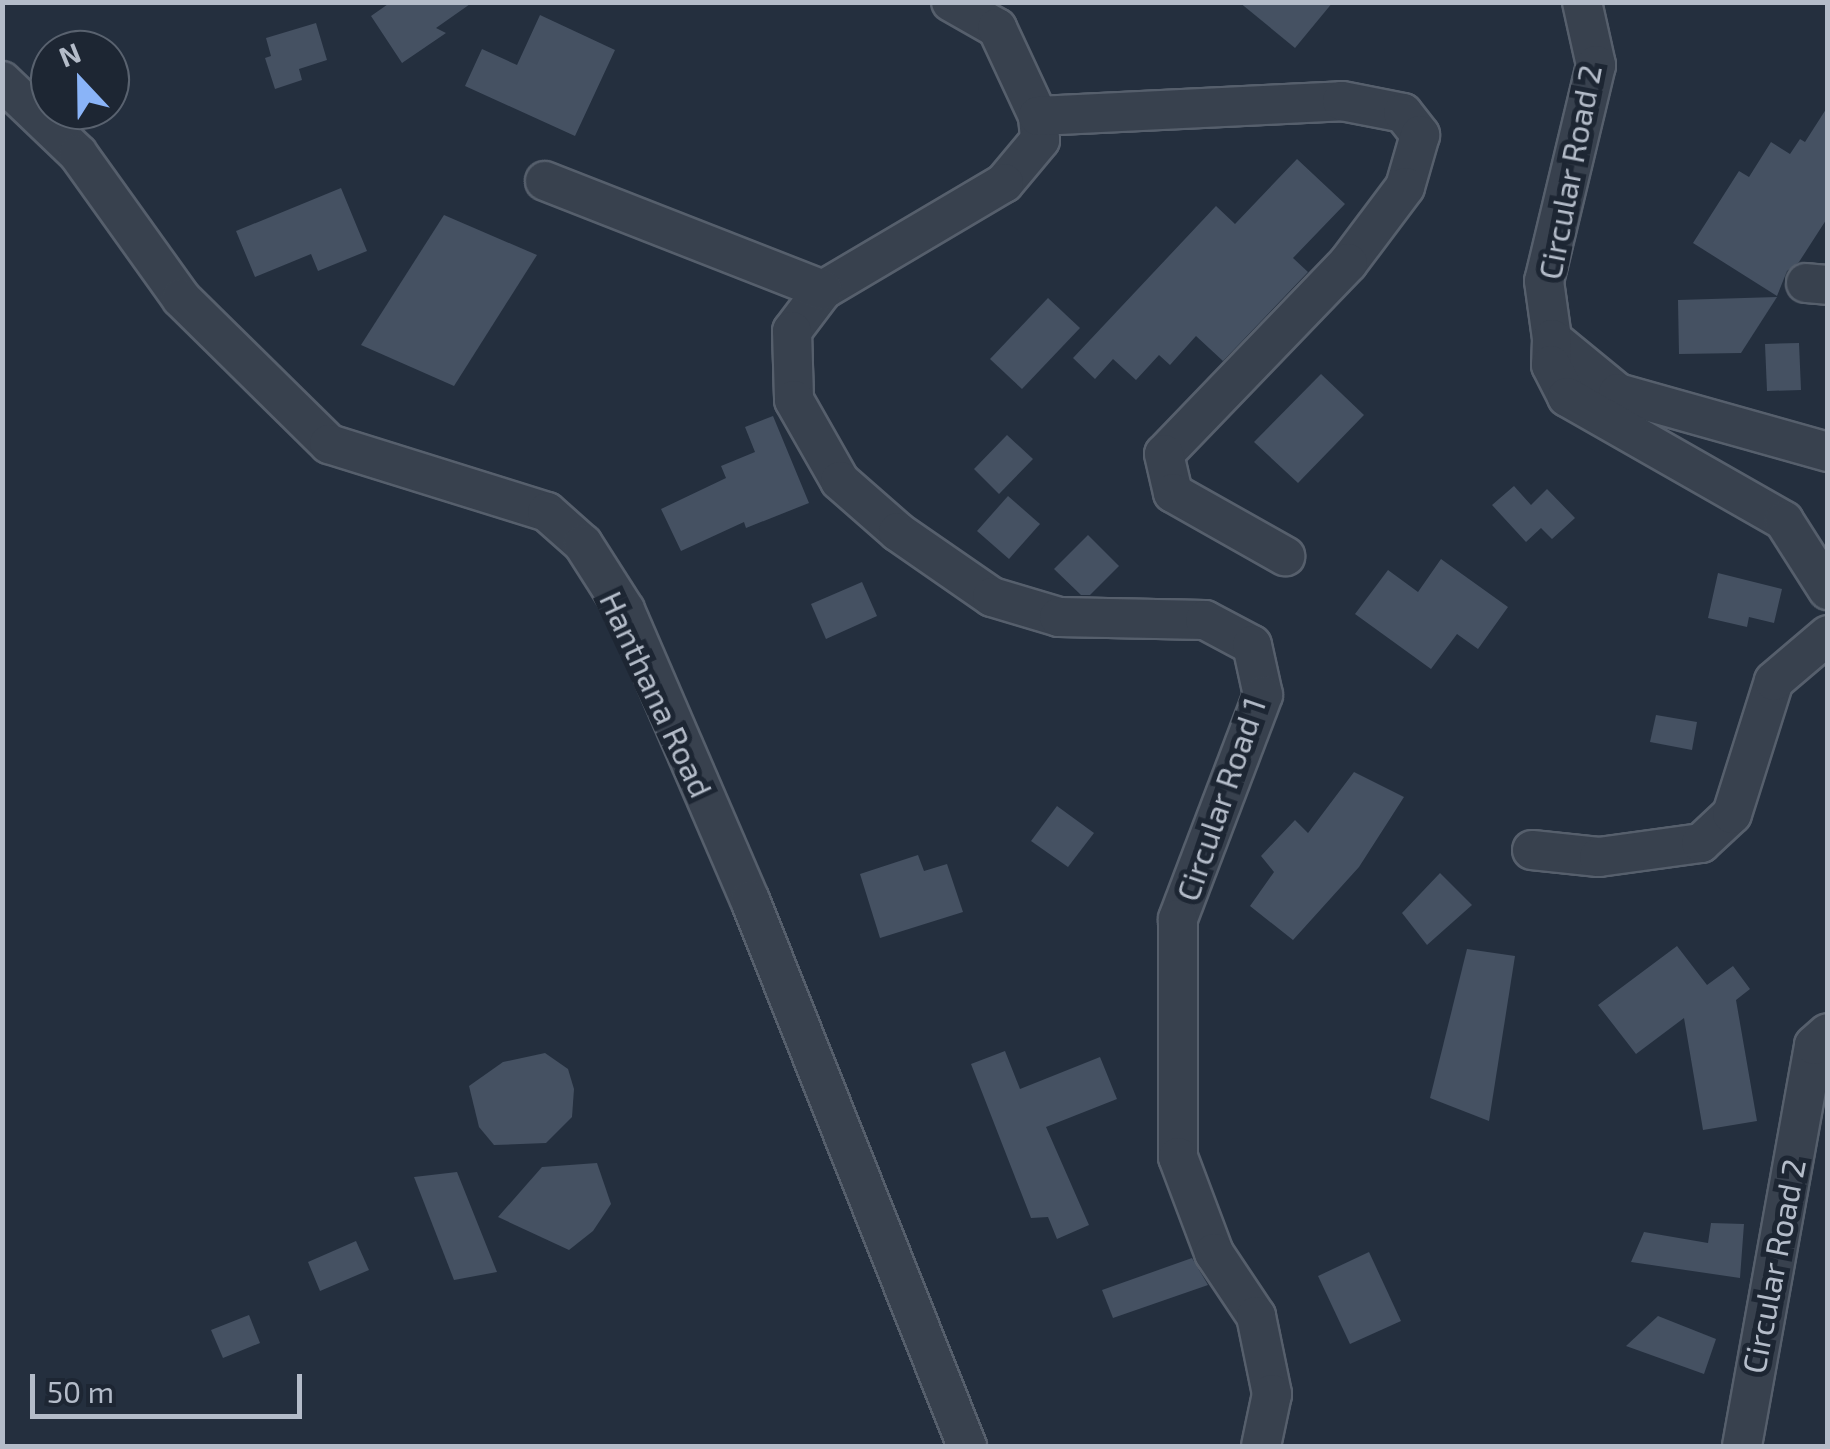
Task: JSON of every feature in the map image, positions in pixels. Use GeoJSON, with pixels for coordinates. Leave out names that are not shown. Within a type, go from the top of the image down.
{"type":"FeatureCollection","features":[{"type":"Feature","properties":{"kind":"street"},"geometry":{"type":"LineString","coordinates":[[951,2],[997,28],[1038,116],[1342,101],[1403,113],[1420,134],[1406,188],[1348,263],[1164,454],[1173,493],[1285,556]]}},
{"type":"Feature","properties":{"kind":"street","name":"Circular Road 2"},"geometry":{"type":"LineString","coordinates":[[1582,2],[1596,65],[1544,282],[1552,340],[1550,365],[1567,397],[1784,521],[1828,590]]}},
{"type":"Feature","properties":{"kind":"street","name":"Hanthana Road"},"geometry":{"type":"LineString","coordinates":[[2,81],[78,154],[181,298],[329,444],[547,512],[583,544],[625,610],[742,882],[967,1446]]}},
{"type":"Feature","properties":{"kind":"street","name":"Circular Road 1"},"geometry":{"type":"LineString","coordinates":[[1038,116],[1040,140],[1004,183],[823,290],[792,331],[794,400],[840,482],[898,532],[992,597],[1059,616],[1206,620],[1252,645],[1263,694],[1178,919],[1178,1157],[1214,1252],[1256,1316],[1272,1394],[1261,1446]]}},
{"type":"Feature","properties":{"kind":"street"},"geometry":{"type":"LineString","coordinates":[[545,181],[823,290]]}},
{"type":"Feature","properties":{"kind":"street"},"geometry":{"type":"LineString","coordinates":[[1552,340],[1618,392],[1828,452]]}},
{"type":"Feature","properties":{"kind":"street"},"geometry":{"type":"LineString","coordinates":[[1532,850],[1599,857],[1702,843],[1732,814],[1774,681],[1828,635]]}},
{"type":"Feature","properties":{"kind":"street","name":"Circular Road 2"},"geometry":{"type":"LineString","coordinates":[[1742,1446],[1814,1045],[1828,1033]]}},
{"type":"Feature","properties":{"kind":"building"},"geometry":{"type":"Polygon","coordinates":[[[391,2],[473,2],[436,28],[446,33],[402,63],[371,16],[391,2]]]}},
{"type":"Feature","properties":{"kind":"building"},"geometry":{"type":"Polygon","coordinates":[[[1239,2],[1333,2],[1295,48],[1239,2]]]}},
{"type":"Feature","properties":{"kind":"building"},"geometry":{"type":"Polygon","coordinates":[[[540,15],[615,50],[575,136],[465,86],[482,49],[517,65],[540,15]]]}},
{"type":"Feature","properties":{"kind":"building"},"geometry":{"type":"Polygon","coordinates":[[[316,23],[327,60],[299,69],[302,80],[275,89],[265,58],[271,56],[266,38],[316,23]]]}},
{"type":"Feature","properties":{"kind":"building"},"geometry":{"type":"Polygon","coordinates":[[[1828,106],[1828,217],[1799,262],[1787,271],[1777,296],[1693,243],[1739,171],[1749,177],[1771,142],[1790,154],[1800,139],[1805,142],[1828,106]]]}},
{"type":"Feature","properties":{"kind":"building"},"geometry":{"type":"Polygon","coordinates":[[[1297,159],[1345,204],[1293,258],[1308,272],[1223,361],[1196,336],[1170,365],[1159,355],[1136,380],[1113,359],[1095,379],[1073,358],[1216,206],[1235,224],[1297,159]]]}},
{"type":"Feature","properties":{"kind":"building"},"geometry":{"type":"Polygon","coordinates":[[[341,188],[367,251],[318,271],[311,254],[255,277],[236,231],[341,188]]]}},
{"type":"Feature","properties":{"kind":"building"},"geometry":{"type":"Polygon","coordinates":[[[444,215],[537,255],[454,386],[361,345],[444,215]]]}},
{"type":"Feature","properties":{"kind":"building"},"geometry":{"type":"Polygon","coordinates":[[[1777,297],[1741,353],[1679,354],[1678,300],[1777,297]]]}},
{"type":"Feature","properties":{"kind":"building"},"geometry":{"type":"Polygon","coordinates":[[[1048,298],[1080,328],[1022,389],[990,359],[1048,298]]]}},
{"type":"Feature","properties":{"kind":"building"},"geometry":{"type":"Polygon","coordinates":[[[1799,343],[1801,390],[1767,391],[1765,344],[1799,343]]]}},
{"type":"Feature","properties":{"kind":"building"},"geometry":{"type":"Polygon","coordinates":[[[1321,374],[1364,415],[1298,483],[1254,442],[1321,374]]]}},
{"type":"Feature","properties":{"kind":"building"},"geometry":{"type":"Polygon","coordinates":[[[773,416],[809,503],[746,528],[744,522],[681,551],[661,509],[726,478],[721,466],[755,452],[745,427],[773,416]]]}},
{"type":"Feature","properties":{"kind":"building"},"geometry":{"type":"Polygon","coordinates":[[[1007,435],[1033,459],[999,494],[974,469],[1007,435]]]}},
{"type":"Feature","properties":{"kind":"building"},"geometry":{"type":"Polygon","coordinates":[[[1514,486],[1531,505],[1547,489],[1575,518],[1552,539],[1541,528],[1526,542],[1492,505],[1514,486]]]}},
{"type":"Feature","properties":{"kind":"building"},"geometry":{"type":"Polygon","coordinates":[[[1008,496],[1040,524],[1009,559],[977,531],[1008,496]]]}},
{"type":"Feature","properties":{"kind":"building"},"geometry":{"type":"Polygon","coordinates":[[[1088,535],[1119,566],[1090,595],[1081,595],[1054,569],[1088,535]]]}},
{"type":"Feature","properties":{"kind":"building"},"geometry":{"type":"Polygon","coordinates":[[[1441,559],[1508,607],[1478,649],[1457,634],[1431,669],[1355,614],[1388,570],[1418,592],[1441,559]]]}},
{"type":"Feature","properties":{"kind":"building"},"geometry":{"type":"Polygon","coordinates":[[[1718,573],[1782,589],[1774,623],[1749,617],[1747,627],[1708,618],[1718,573]]]}},
{"type":"Feature","properties":{"kind":"building"},"geometry":{"type":"Polygon","coordinates":[[[862,582],[877,616],[826,639],[811,604],[862,582]]]}},
{"type":"Feature","properties":{"kind":"building"},"geometry":{"type":"Polygon","coordinates":[[[1656,715],[1697,722],[1692,750],[1650,742],[1656,715]]]}},
{"type":"Feature","properties":{"kind":"building"},"geometry":{"type":"Polygon","coordinates":[[[1354,772],[1404,797],[1359,867],[1293,940],[1250,906],[1274,872],[1261,856],[1295,820],[1308,833],[1354,772]]]}},
{"type":"Feature","properties":{"kind":"building"},"geometry":{"type":"Polygon","coordinates":[[[1057,806],[1094,833],[1068,867],[1031,841],[1057,806]]]}},
{"type":"Feature","properties":{"kind":"building"},"geometry":{"type":"Polygon","coordinates":[[[918,855],[924,871],[947,864],[963,912],[880,938],[860,874],[918,855]]]}},
{"type":"Feature","properties":{"kind":"building"},"geometry":{"type":"Polygon","coordinates":[[[1440,873],[1472,905],[1427,945],[1402,913],[1440,873]]]}},
{"type":"Feature","properties":{"kind":"building"},"geometry":{"type":"Polygon","coordinates":[[[1677,946],[1707,985],[1733,966],[1750,989],[1736,1000],[1757,1121],[1703,1130],[1684,1018],[1636,1054],[1598,1005],[1677,946]]]}},
{"type":"Feature","properties":{"kind":"building"},"geometry":{"type":"Polygon","coordinates":[[[1467,949],[1515,956],[1489,1121],[1430,1098],[1467,949]]]}},
{"type":"Feature","properties":{"kind":"building"},"geometry":{"type":"Polygon","coordinates":[[[1005,1051],[1020,1089],[1100,1057],[1117,1099],[1046,1127],[1089,1225],[1057,1239],[1048,1217],[1031,1218],[971,1064],[1005,1051]]]}},
{"type":"Feature","properties":{"kind":"building"},"geometry":{"type":"Polygon","coordinates":[[[545,1053],[568,1069],[574,1089],[572,1117],[546,1143],[494,1145],[479,1127],[469,1086],[503,1062],[545,1053]]]}},
{"type":"Feature","properties":{"kind":"building"},"geometry":{"type":"Polygon","coordinates":[[[597,1163],[611,1204],[593,1231],[569,1250],[498,1217],[542,1167],[597,1163]]]}},
{"type":"Feature","properties":{"kind":"building"},"geometry":{"type":"Polygon","coordinates":[[[457,1172],[497,1272],[454,1280],[414,1177],[457,1172]]]}},
{"type":"Feature","properties":{"kind":"building"},"geometry":{"type":"Polygon","coordinates":[[[1711,1223],[1744,1224],[1740,1278],[1631,1262],[1644,1232],[1708,1243],[1711,1223]]]}},
{"type":"Feature","properties":{"kind":"building"},"geometry":{"type":"Polygon","coordinates":[[[356,1241],[369,1270],[320,1291],[308,1262],[356,1241]]]}},
{"type":"Feature","properties":{"kind":"building"},"geometry":{"type":"Polygon","coordinates":[[[1369,1252],[1401,1321],[1350,1344],[1318,1276],[1369,1252]]]}},
{"type":"Feature","properties":{"kind":"building"},"geometry":{"type":"Polygon","coordinates":[[[1192,1258],[1208,1285],[1113,1318],[1102,1290],[1192,1258]]]}},
{"type":"Feature","properties":{"kind":"building"},"geometry":{"type":"Polygon","coordinates":[[[249,1315],[260,1343],[223,1358],[211,1330],[249,1315]]]}},
{"type":"Feature","properties":{"kind":"building"},"geometry":{"type":"Polygon","coordinates":[[[1658,1316],[1716,1339],[1704,1374],[1626,1346],[1658,1316]]]}}]}
